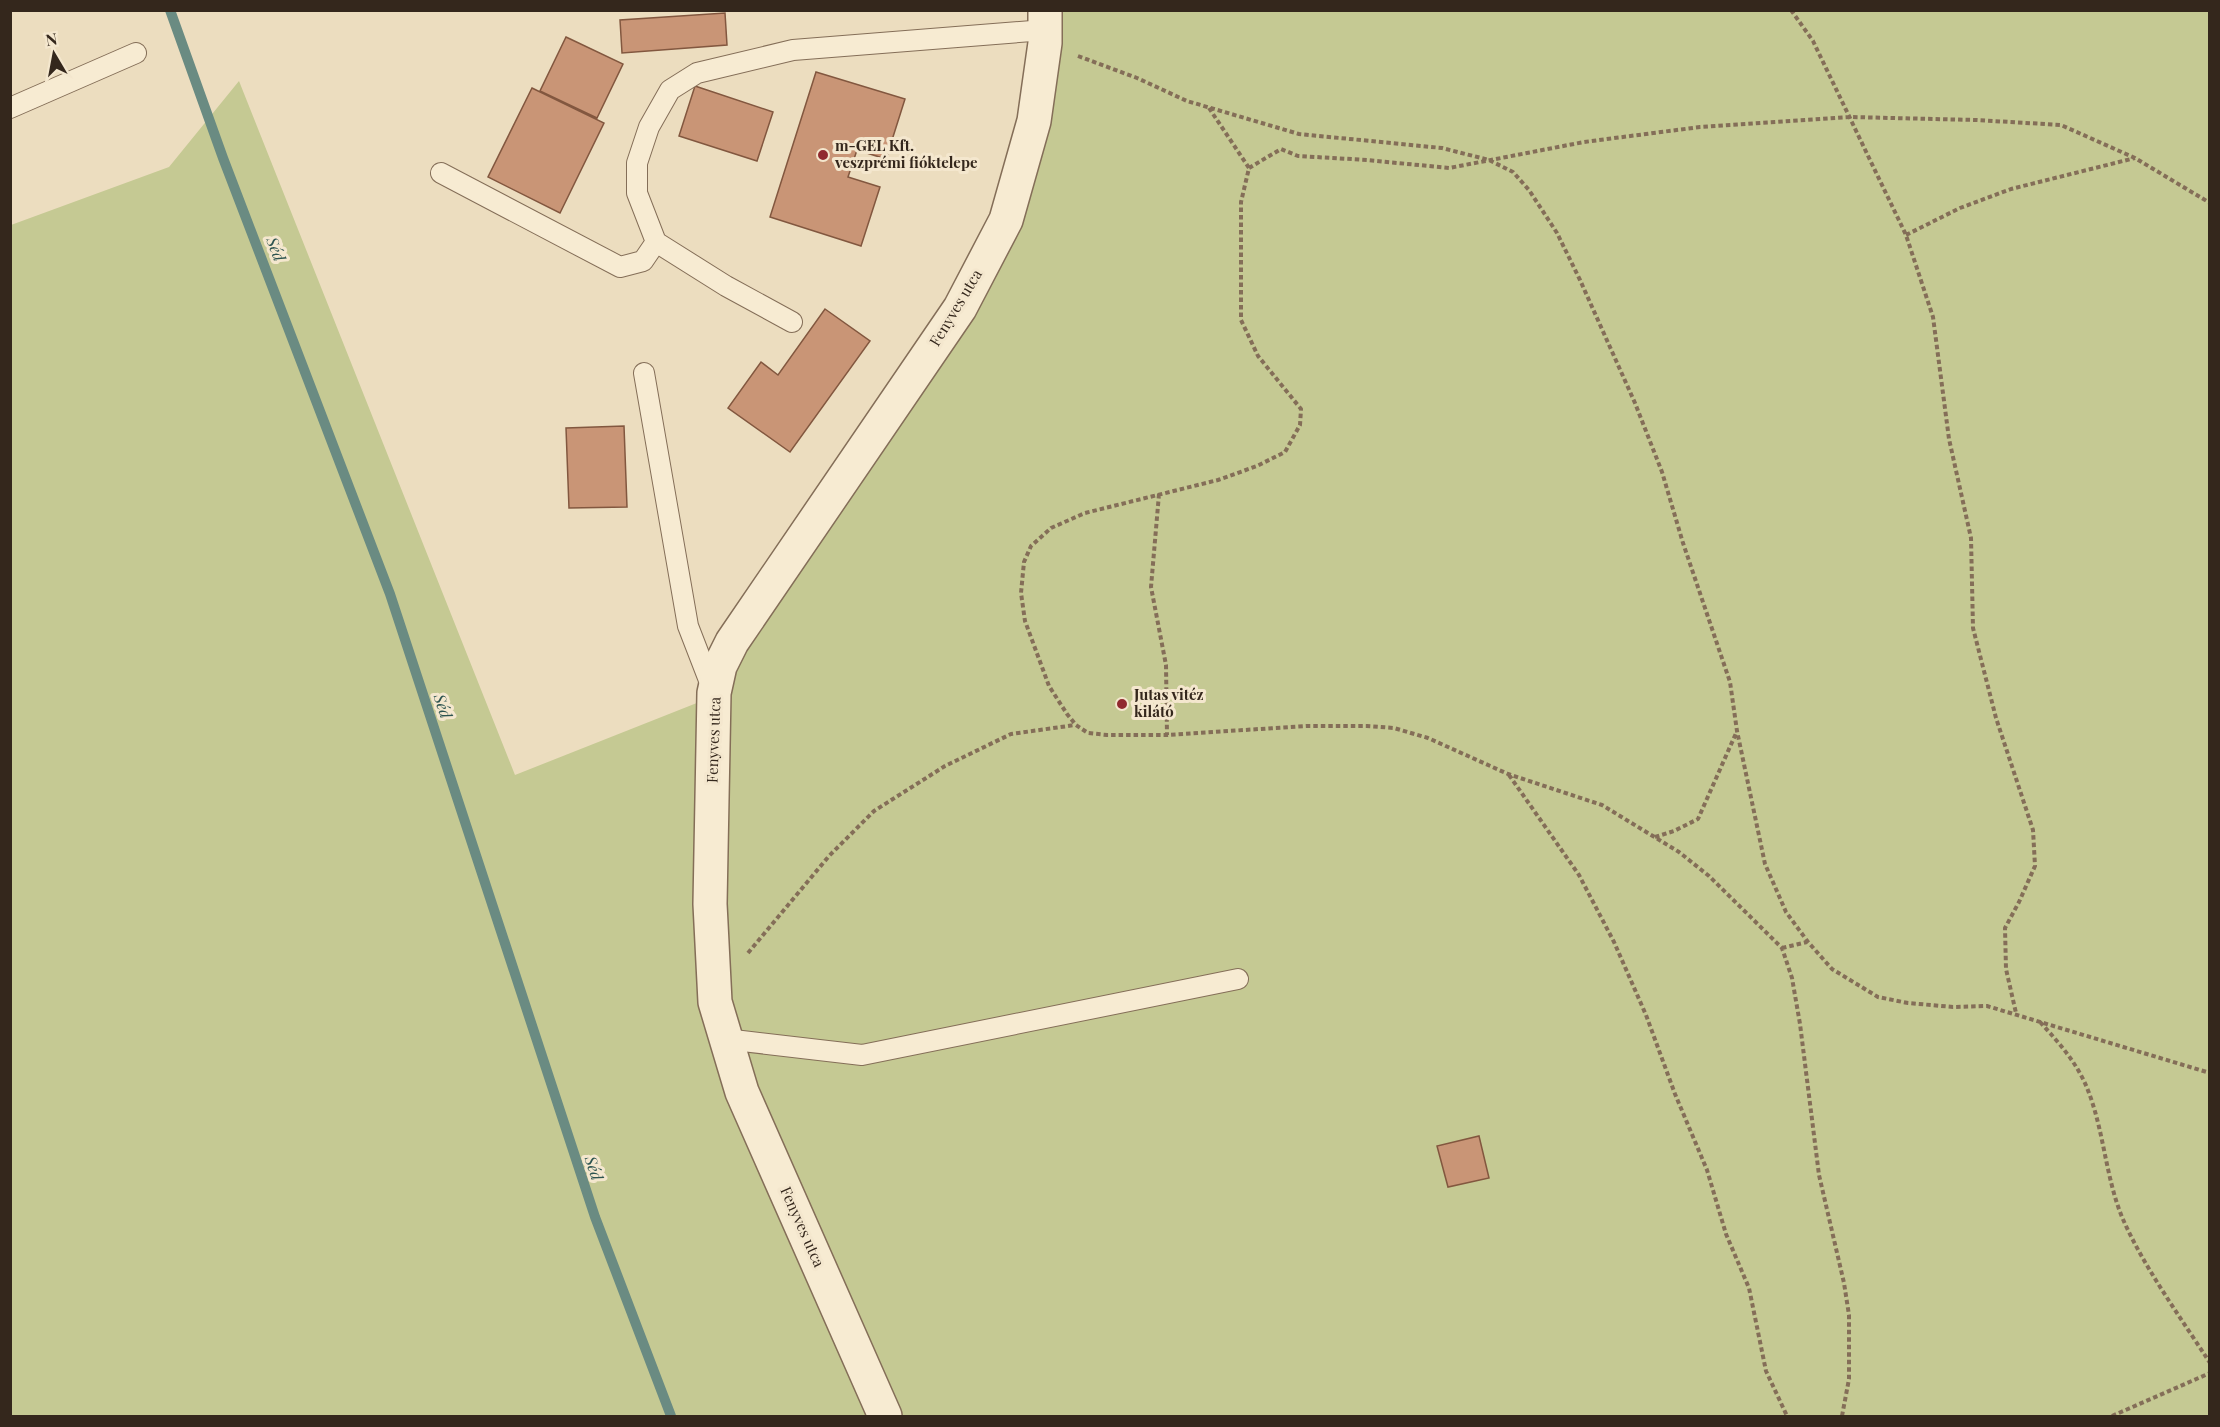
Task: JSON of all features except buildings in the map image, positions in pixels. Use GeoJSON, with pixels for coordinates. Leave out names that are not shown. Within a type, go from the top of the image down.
{"type":"FeatureCollection","features":[{"type":"Feature","properties":{"kind":"street","name":"Fenyves utca"},"geometry":{"type":"LineString","coordinates":[[885,1416],[742,1092],[715,1002],[710,904],[714,693],[720,666],[732,642],[960,308],[1006,220],[1034,121],[1045,28]]}},
{"type":"Feature","properties":{"kind":"lane"},"geometry":{"type":"LineString","coordinates":[[792,322],[726,286],[656,242],[636,194],[637,163],[649,127],[670,90],[697,73],[793,50],[1045,28]]}},
{"type":"Feature","properties":{"kind":"lane"},"geometry":{"type":"LineString","coordinates":[[10,108],[136,53]]}},
{"type":"Feature","properties":{"kind":"lane"},"geometry":{"type":"LineString","coordinates":[[441,172],[621,267],[643,261],[656,242]]}},
{"type":"Feature","properties":{"kind":"lane"},"geometry":{"type":"LineString","coordinates":[[644,373],[688,626],[714,693]]}},
{"type":"Feature","properties":{"kind":"lane"},"geometry":{"type":"LineString","coordinates":[[725,1039],[862,1055],[1238,979]]}},
{"type":"Feature","properties":{"kind":"path"},"geometry":{"type":"LineString","coordinates":[[1791,10],[1813,41],[1906,235],[1933,317],[1949,439],[1971,538],[1973,628],[1996,718],[2032,830],[2035,866],[2005,928],[2006,969],[2016,1013]]}},
{"type":"Feature","properties":{"kind":"path"},"geometry":{"type":"LineString","coordinates":[[1045,28],[1137,78],[1187,101],[1209,108],[1299,134],[1442,148],[1489,160],[1514,172],[1530,190],[1557,233],[1635,403],[1662,472],[1683,543],[1730,682],[1737,731],[1766,864],[1786,912],[1808,942],[1832,969],[1878,997],[1919,1004],[1987,1006],[2210,1072]]}},
{"type":"Feature","properties":{"kind":"path"},"geometry":{"type":"LineString","coordinates":[[1209,108],[1249,168]]}},
{"type":"Feature","properties":{"kind":"path"},"geometry":{"type":"LineString","coordinates":[[1842,1416],[1849,1379],[1849,1316],[1844,1283],[1819,1175],[1794,990],[1782,948],[1709,876],[1680,852],[1602,805],[1508,774],[1428,738],[1394,728],[1367,726],[1306,726],[1167,735],[1088,733],[1066,714],[1049,686],[1025,621],[1021,593],[1024,562],[1031,546],[1051,528],[1085,513],[1218,480],[1257,466],[1285,452],[1300,425],[1301,410],[1258,356],[1241,320],[1241,202],[1249,168],[1281,148],[1298,156],[1449,168],[1584,142],[1700,127],[1851,117],[2061,125],[2135,158],[2210,203]]}},
{"type":"Feature","properties":{"kind":"path"},"geometry":{"type":"LineString","coordinates":[[1906,235],[1960,208],[2011,189],[2135,158]]}},
{"type":"Feature","properties":{"kind":"path"},"geometry":{"type":"LineString","coordinates":[[1159,494],[1151,587],[1166,665],[1167,735]]}},
{"type":"Feature","properties":{"kind":"path"},"geometry":{"type":"LineString","coordinates":[[745,958],[829,856],[874,811],[945,766],[1011,734],[1076,725]]}},
{"type":"Feature","properties":{"kind":"path"},"geometry":{"type":"LineString","coordinates":[[1654,837],[1674,831],[1698,819],[1737,731]]}},
{"type":"Feature","properties":{"kind":"path"},"geometry":{"type":"LineString","coordinates":[[1508,774],[1579,875],[1614,942],[1646,1015],[1675,1094],[1707,1170],[1726,1234],[1749,1288],[1766,1371],[1787,1416]]}},
{"type":"Feature","properties":{"kind":"path"},"geometry":{"type":"LineString","coordinates":[[1782,948],[1808,942]]}},
{"type":"Feature","properties":{"kind":"path"},"geometry":{"type":"LineString","coordinates":[[2040,1022],[2070,1056],[2089,1094],[2109,1176],[2122,1217],[2141,1253],[2210,1363]]}},
{"type":"Feature","properties":{"kind":"path"},"geometry":{"type":"LineString","coordinates":[[2112,1416],[2210,1373]]}},
{"type":"Feature","properties":{"kind":"green space"},"geometry":{"type":"Polygon","coordinates":[[[1050,11],[2209,11],[2209,1416],[11,1416],[11,225],[169,167],[239,81],[515,775],[717,695],[964,311],[1050,11]]]}},
{"type":"Feature","properties":{"kind":"waterway","name":"Séd"},"geometry":{"type":"LineString","coordinates":[[170,10],[223,158],[390,594],[595,1217],[671,1416]]}},
{"type":"Feature","properties":{"kind":"place","name":"m-GEL Kft. veszprémi fióktelepe"},"geometry":{"type":"Point","coordinates":[823,155]}},
{"type":"Feature","properties":{"kind":"place","name":"Jutas vitéz kilátó"},"geometry":{"type":"Point","coordinates":[1122,704]}}]}
